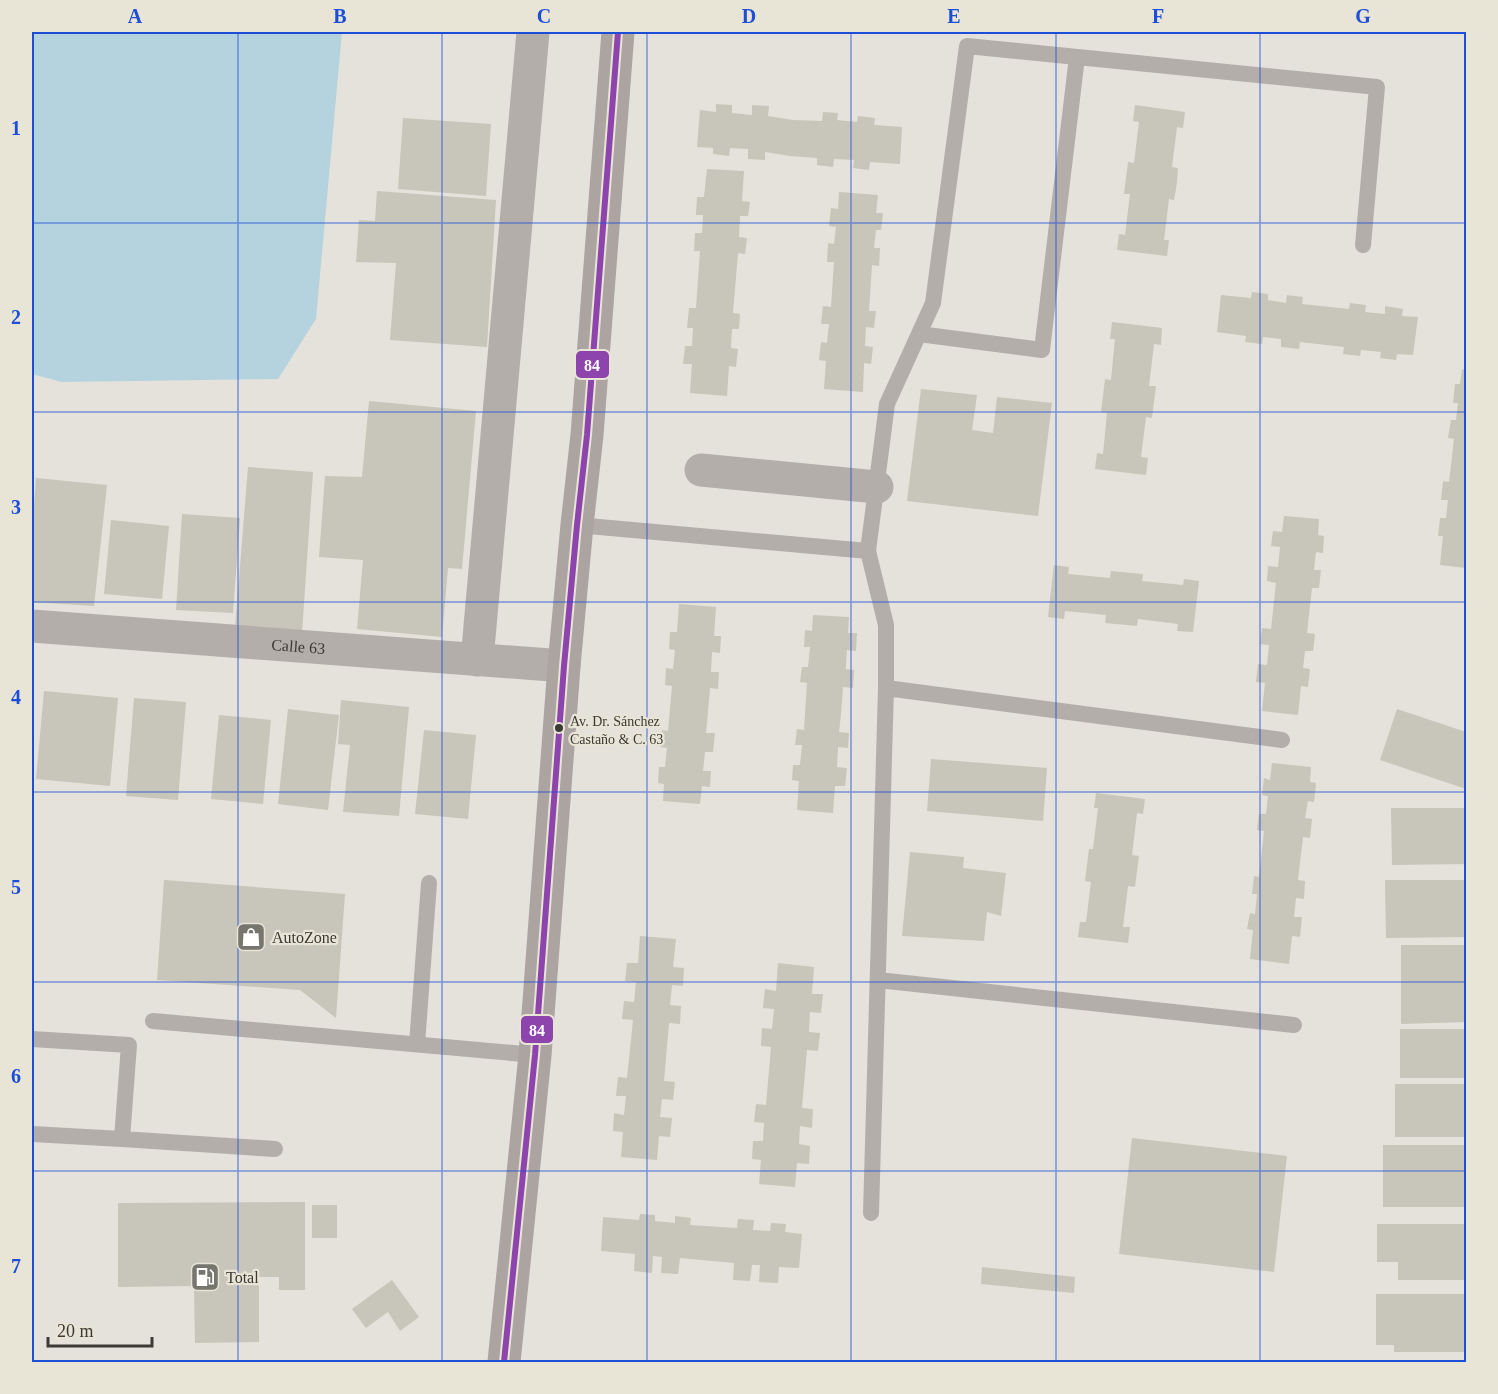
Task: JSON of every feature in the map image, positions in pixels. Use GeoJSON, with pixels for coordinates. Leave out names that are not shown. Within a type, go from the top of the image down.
{"type":"FeatureCollection","features":[{"type":"Feature","properties":{"kind":"street"},"geometry":{"type":"LineString","coordinates":[[477,660],[533,32]]}},
{"type":"Feature","properties":{"kind":"street"},"geometry":{"type":"LineString","coordinates":[[504,1362],[535,1055],[564,666],[587,435],[618,32]]}},
{"type":"Feature","properties":{"kind":"street"},"geometry":{"type":"LineString","coordinates":[[702,470],[877,486]]}},
{"type":"Feature","properties":{"kind":"street","name":"Calle 63"},"geometry":{"type":"LineString","coordinates":[[32,626],[564,666]]}},
{"type":"Feature","properties":{"kind":"lane"},"geometry":{"type":"LineString","coordinates":[[870,1213],[886,625],[868,551],[887,404],[933,303],[967,46],[1377,87],[1363,245]]}},
{"type":"Feature","properties":{"kind":"lane"},"geometry":{"type":"LineString","coordinates":[[919,334],[1042,350],[1077,57]]}},
{"type":"Feature","properties":{"kind":"lane"},"geometry":{"type":"LineString","coordinates":[[577,525],[868,551]]}},
{"type":"Feature","properties":{"kind":"lane"},"geometry":{"type":"LineString","coordinates":[[886,688],[1282,740]]}},
{"type":"Feature","properties":{"kind":"lane"},"geometry":{"type":"LineString","coordinates":[[417,1044],[429,883]]}},
{"type":"Feature","properties":{"kind":"lane"},"geometry":{"type":"LineString","coordinates":[[878,980],[1294,1025]]}},
{"type":"Feature","properties":{"kind":"lane"},"geometry":{"type":"LineString","coordinates":[[153,1021],[535,1055]]}},
{"type":"Feature","properties":{"kind":"lane"},"geometry":{"type":"LineString","coordinates":[[32,1038],[129,1045],[122,1139]]}},
{"type":"Feature","properties":{"kind":"lane"},"geometry":{"type":"LineString","coordinates":[[32,1134],[275,1149]]}},
{"type":"Feature","properties":{"kind":"water"},"geometry":{"type":"Polygon","coordinates":[[[32,32],[342,32],[316,319],[278,379],[62,382],[32,374],[32,32]]]}},
{"type":"Feature","properties":{"kind":"building"},"geometry":{"type":"Polygon","coordinates":[[[716,104],[732,105],[732,113],[752,115],[752,105],[769,106],[768,116],[793,120],[822,121],[823,112],[838,113],[837,120],[857,122],[858,116],[875,118],[874,125],[902,127],[900,164],[870,162],[869,170],[853,168],[854,160],[834,159],[833,167],[817,165],[817,158],[765,152],[765,160],[748,159],[748,149],[730,148],[729,156],[713,154],[713,148],[697,147],[700,110],[716,112],[716,104]]]}},
{"type":"Feature","properties":{"kind":"building"},"geometry":{"type":"Polygon","coordinates":[[[1135,105],[1185,112],[1183,128],[1177,127],[1172,167],[1178,168],[1174,200],[1169,199],[1164,240],[1169,240],[1167,256],[1117,250],[1119,234],[1125,235],[1130,194],[1124,194],[1128,162],[1134,163],[1139,122],[1133,121],[1135,105]]]}},
{"type":"Feature","properties":{"kind":"building"},"geometry":{"type":"Polygon","coordinates":[[[403,118],[491,124],[486,196],[398,189],[403,118]]]}},
{"type":"Feature","properties":{"kind":"building"},"geometry":{"type":"Polygon","coordinates":[[[707,169],[744,171],[742,201],[750,202],[748,216],[740,216],[739,237],[747,238],[745,254],[738,253],[733,313],[740,314],[739,329],[732,329],[731,348],[738,349],[736,367],[729,366],[727,396],[690,393],[692,364],[683,364],[685,346],[692,346],[693,328],[687,328],[689,308],[696,308],[700,251],[694,251],[695,233],[702,233],[703,215],[696,215],[697,197],[704,197],[707,169]]]}},
{"type":"Feature","properties":{"kind":"building"},"geometry":{"type":"Polygon","coordinates":[[[377,191],[496,200],[487,347],[390,340],[396,263],[356,262],[359,220],[375,221],[377,191]]]}},
{"type":"Feature","properties":{"kind":"building"},"geometry":{"type":"Polygon","coordinates":[[[839,192],[878,195],[876,213],[883,213],[881,230],[876,230],[874,248],[880,248],[879,266],[872,265],[869,311],[876,311],[874,328],[866,327],[865,346],[873,347],[871,364],[864,363],[863,392],[824,389],[826,361],[819,360],[821,342],[827,343],[829,324],[821,324],[823,306],[831,307],[834,262],[827,262],[828,243],[834,244],[836,227],[829,226],[831,208],[838,209],[839,192]]]}},
{"type":"Feature","properties":{"kind":"building"},"geometry":{"type":"Polygon","coordinates":[[[1252,292],[1268,294],[1268,300],[1286,303],[1287,295],[1303,297],[1302,304],[1349,309],[1350,303],[1366,305],[1365,312],[1385,314],[1385,306],[1403,309],[1402,316],[1418,317],[1413,355],[1397,354],[1396,360],[1380,358],[1381,352],[1361,350],[1360,356],[1343,354],[1344,347],[1300,342],[1299,349],[1281,347],[1281,339],[1263,337],[1262,344],[1245,342],[1246,336],[1217,332],[1221,295],[1251,298],[1252,292]]]}},
{"type":"Feature","properties":{"kind":"building"},"geometry":{"type":"Polygon","coordinates":[[[1112,322],[1162,328],[1161,345],[1154,344],[1149,386],[1156,386],[1152,418],[1146,417],[1141,457],[1148,458],[1146,475],[1095,469],[1097,453],[1103,454],[1107,413],[1101,412],[1105,379],[1111,380],[1115,339],[1110,339],[1112,322]]]}},
{"type":"Feature","properties":{"kind":"building"},"geometry":{"type":"Polygon","coordinates":[[[1462,369],[1466,370],[1466,568],[1440,565],[1443,536],[1438,536],[1440,518],[1446,518],[1448,500],[1441,500],[1443,481],[1449,482],[1454,439],[1448,438],[1451,420],[1456,420],[1458,403],[1453,403],[1455,384],[1460,384],[1462,369]]]}},
{"type":"Feature","properties":{"kind":"building"},"geometry":{"type":"Polygon","coordinates":[[[921,389],[977,395],[972,430],[993,433],[997,397],[1052,403],[1038,516],[907,501],[921,389]]]}},
{"type":"Feature","properties":{"kind":"building"},"geometry":{"type":"Polygon","coordinates":[[[369,401],[476,411],[462,569],[448,568],[442,637],[357,629],[363,560],[319,557],[325,476],[362,477],[369,401]]]}},
{"type":"Feature","properties":{"kind":"building"},"geometry":{"type":"Polygon","coordinates":[[[248,467],[313,472],[302,633],[235,628],[248,467]]]}},
{"type":"Feature","properties":{"kind":"building"},"geometry":{"type":"Polygon","coordinates":[[[36,478],[107,485],[94,606],[32,602],[32,531],[36,478]]]}},
{"type":"Feature","properties":{"kind":"building"},"geometry":{"type":"Polygon","coordinates":[[[182,514],[240,518],[233,613],[176,610],[182,514]]]}},
{"type":"Feature","properties":{"kind":"building"},"geometry":{"type":"Polygon","coordinates":[[[1284,516],[1319,519],[1318,535],[1324,536],[1323,553],[1316,552],[1314,570],[1321,570],[1319,588],[1312,588],[1307,633],[1315,634],[1313,651],[1305,651],[1303,668],[1310,669],[1308,687],[1301,686],[1298,715],[1262,711],[1265,683],[1256,682],[1258,664],[1267,665],[1269,645],[1260,644],[1262,628],[1271,629],[1276,583],[1267,581],[1268,566],[1278,567],[1280,547],[1271,546],[1273,531],[1282,532],[1284,516]]]}},
{"type":"Feature","properties":{"kind":"building"},"geometry":{"type":"Polygon","coordinates":[[[111,520],[169,526],[162,599],[104,594],[111,520]]]}},
{"type":"Feature","properties":{"kind":"building"},"geometry":{"type":"Polygon","coordinates":[[[1054,565],[1069,567],[1068,574],[1110,578],[1111,571],[1143,574],[1142,581],[1183,585],[1184,579],[1199,581],[1193,632],[1177,631],[1178,624],[1138,619],[1137,626],[1105,623],[1106,615],[1065,611],[1064,619],[1048,617],[1054,565]]]}},
{"type":"Feature","properties":{"kind":"building"},"geometry":{"type":"Polygon","coordinates":[[[679,604],[716,607],[714,636],[721,636],[720,653],[712,652],[711,672],[719,672],[718,689],[710,688],[706,733],[715,733],[713,752],[705,752],[703,771],[711,771],[710,787],[702,786],[700,804],[663,801],[664,784],[658,783],[659,767],[665,767],[667,748],[660,747],[662,730],[668,731],[672,686],[665,685],[666,668],[673,669],[675,650],[669,649],[670,632],[677,632],[679,604]]]}},
{"type":"Feature","properties":{"kind":"building"},"geometry":{"type":"Polygon","coordinates":[[[813,615],[849,617],[848,633],[857,633],[856,651],[847,650],[846,669],[854,670],[853,688],[843,687],[839,732],[849,733],[848,748],[838,747],[837,767],[847,768],[845,786],[835,786],[833,813],[797,810],[799,781],[792,780],[793,765],[800,765],[802,745],[795,745],[797,729],[804,730],[807,683],[800,682],[802,667],[808,667],[810,647],[804,647],[805,630],[812,631],[813,615]]]}},
{"type":"Feature","properties":{"kind":"building"},"geometry":{"type":"Polygon","coordinates":[[[44,691],[118,698],[110,786],[36,779],[44,691]]]}},
{"type":"Feature","properties":{"kind":"building"},"geometry":{"type":"Polygon","coordinates":[[[134,698],[186,702],[178,800],[126,796],[134,698]]]}},
{"type":"Feature","properties":{"kind":"building"},"geometry":{"type":"Polygon","coordinates":[[[341,700],[409,707],[399,816],[343,812],[350,745],[338,744],[341,700]]]}},
{"type":"Feature","properties":{"kind":"building"},"geometry":{"type":"Polygon","coordinates":[[[288,709],[339,715],[328,810],[278,804],[288,709]]]}},
{"type":"Feature","properties":{"kind":"building"},"geometry":{"type":"Polygon","coordinates":[[[1397,709],[1466,732],[1466,789],[1380,760],[1397,709]]]}},
{"type":"Feature","properties":{"kind":"building"},"geometry":{"type":"Polygon","coordinates":[[[219,715],[271,720],[263,804],[211,799],[219,715]]]}},
{"type":"Feature","properties":{"kind":"building"},"geometry":{"type":"Polygon","coordinates":[[[424,730],[476,735],[468,819],[415,814],[424,730]]]}},
{"type":"Feature","properties":{"kind":"building"},"geometry":{"type":"Polygon","coordinates":[[[931,759],[1047,768],[1043,821],[927,811],[931,759]]]}},
{"type":"Feature","properties":{"kind":"building"},"geometry":{"type":"Polygon","coordinates":[[[1272,763],[1311,767],[1310,782],[1316,783],[1314,802],[1308,801],[1305,818],[1312,819],[1310,838],[1303,837],[1298,880],[1305,881],[1304,899],[1296,898],[1294,917],[1302,917],[1300,937],[1292,936],[1289,964],[1250,959],[1253,930],[1247,929],[1250,913],[1255,914],[1257,894],[1252,894],[1254,876],[1259,877],[1264,831],[1257,830],[1259,814],[1266,814],[1268,796],[1262,795],[1264,778],[1270,780],[1272,763]]]}},
{"type":"Feature","properties":{"kind":"building"},"geometry":{"type":"Polygon","coordinates":[[[1096,793],[1145,799],[1143,814],[1137,813],[1132,855],[1139,856],[1135,887],[1128,886],[1123,927],[1130,927],[1128,943],[1078,937],[1080,922],[1086,922],[1091,882],[1085,881],[1089,849],[1093,849],[1098,808],[1094,808],[1096,793]]]}},
{"type":"Feature","properties":{"kind":"building"},"geometry":{"type":"Polygon","coordinates":[[[1391,808],[1466,808],[1466,864],[1392,865],[1391,808]]]}},
{"type":"Feature","properties":{"kind":"building"},"geometry":{"type":"Polygon","coordinates":[[[910,852],[964,857],[963,868],[1006,873],[1001,916],[987,912],[984,941],[902,936],[910,852]]]}},
{"type":"Feature","properties":{"kind":"building","name":"AutoZone"},"geometry":{"type":"Polygon","coordinates":[[[164,880],[345,894],[336,1018],[300,990],[157,980],[164,880]]]}},
{"type":"Feature","properties":{"kind":"building"},"geometry":{"type":"Polygon","coordinates":[[[1385,880],[1466,880],[1466,937],[1386,938],[1385,880]]]}},
{"type":"Feature","properties":{"kind":"building"},"geometry":{"type":"Polygon","coordinates":[[[640,936],[676,939],[673,967],[684,968],[683,986],[672,985],[670,1005],[681,1006],[680,1024],[669,1023],[664,1081],[675,1082],[673,1100],[662,1099],[660,1117],[672,1118],[670,1137],[659,1136],[657,1160],[621,1157],[623,1132],[613,1131],[614,1113],[624,1115],[626,1096],[616,1096],[618,1077],[627,1078],[633,1020],[622,1019],[624,1001],[634,1002],[636,982],[625,981],[627,963],[638,963],[640,936]]]}},
{"type":"Feature","properties":{"kind":"building"},"geometry":{"type":"Polygon","coordinates":[[[1401,945],[1466,945],[1466,1022],[1401,1024],[1401,945]]]}},
{"type":"Feature","properties":{"kind":"building"},"geometry":{"type":"Polygon","coordinates":[[[778,963],[814,967],[812,994],[823,994],[821,1013],[810,1012],[809,1032],[820,1033],[818,1051],[807,1050],[802,1108],[813,1109],[812,1128],[800,1126],[799,1144],[810,1146],[809,1164],[797,1163],[795,1187],[759,1184],[761,1160],[752,1159],[753,1141],[763,1141],[764,1123],[754,1122],[756,1104],[766,1105],[771,1047],[761,1046],[762,1028],[772,1029],[774,1009],[763,1008],[765,989],[776,991],[778,963]]]}},
{"type":"Feature","properties":{"kind":"building"},"geometry":{"type":"Polygon","coordinates":[[[1400,1029],[1466,1029],[1466,1078],[1400,1078],[1400,1029]]]}},
{"type":"Feature","properties":{"kind":"building"},"geometry":{"type":"Polygon","coordinates":[[[1395,1084],[1466,1084],[1466,1137],[1395,1137],[1395,1084]]]}},
{"type":"Feature","properties":{"kind":"building"},"geometry":{"type":"Polygon","coordinates":[[[1132,1138],[1287,1156],[1274,1272],[1119,1254],[1132,1138]]]}},
{"type":"Feature","properties":{"kind":"building"},"geometry":{"type":"Polygon","coordinates":[[[1383,1145],[1466,1145],[1466,1207],[1383,1207],[1383,1145]]]}},
{"type":"Feature","properties":{"kind":"building"},"geometry":{"type":"Polygon","coordinates":[[[305,1202],[305,1290],[279,1290],[279,1277],[259,1277],[259,1342],[195,1343],[194,1286],[118,1287],[118,1203],[305,1202]]]}},
{"type":"Feature","properties":{"kind":"building"},"geometry":{"type":"Polygon","coordinates":[[[312,1205],[337,1205],[337,1238],[312,1238],[312,1205]]]}},
{"type":"Feature","properties":{"kind":"building"},"geometry":{"type":"Polygon","coordinates":[[[640,1214],[655,1215],[655,1221],[675,1223],[675,1216],[691,1218],[690,1225],[737,1228],[738,1219],[754,1220],[753,1230],[770,1231],[771,1223],[786,1224],[785,1232],[802,1234],[799,1268],[779,1267],[778,1283],[759,1282],[760,1265],[752,1265],[750,1281],[733,1280],[734,1263],[680,1258],[678,1274],[661,1273],[662,1257],[653,1256],[652,1273],[634,1271],[635,1254],[601,1251],[603,1217],[639,1220],[640,1214]]]}},
{"type":"Feature","properties":{"kind":"building"},"geometry":{"type":"Polygon","coordinates":[[[1377,1224],[1466,1224],[1466,1280],[1398,1280],[1398,1262],[1377,1262],[1377,1224]]]}},
{"type":"Feature","properties":{"kind":"building"},"geometry":{"type":"Polygon","coordinates":[[[982,1267],[1075,1277],[1074,1293],[981,1284],[982,1267]]]}},
{"type":"Feature","properties":{"kind":"building"},"geometry":{"type":"Polygon","coordinates":[[[392,1280],[419,1317],[400,1331],[388,1312],[366,1328],[352,1309],[392,1280]]]}},
{"type":"Feature","properties":{"kind":"building"},"geometry":{"type":"Polygon","coordinates":[[[1376,1294],[1466,1294],[1466,1352],[1394,1352],[1394,1345],[1376,1345],[1376,1294]]]}},
{"type":"Feature","properties":{"kind":"transit line","name":"84"},"geometry":{"type":"LineString","coordinates":[[504,1362],[535,1055],[564,666],[587,435],[618,32]]}},
{"type":"Feature","properties":{"kind":"place","name":"Av. Dr. Sánchez Castaño & C. 63"},"geometry":{"type":"Point","coordinates":[559,728]}},
{"type":"Feature","properties":{"kind":"place","name":"AutoZone"},"geometry":{"type":"Point","coordinates":[251,937]}},
{"type":"Feature","properties":{"kind":"place","name":"Total"},"geometry":{"type":"Point","coordinates":[205,1277]}}]}
